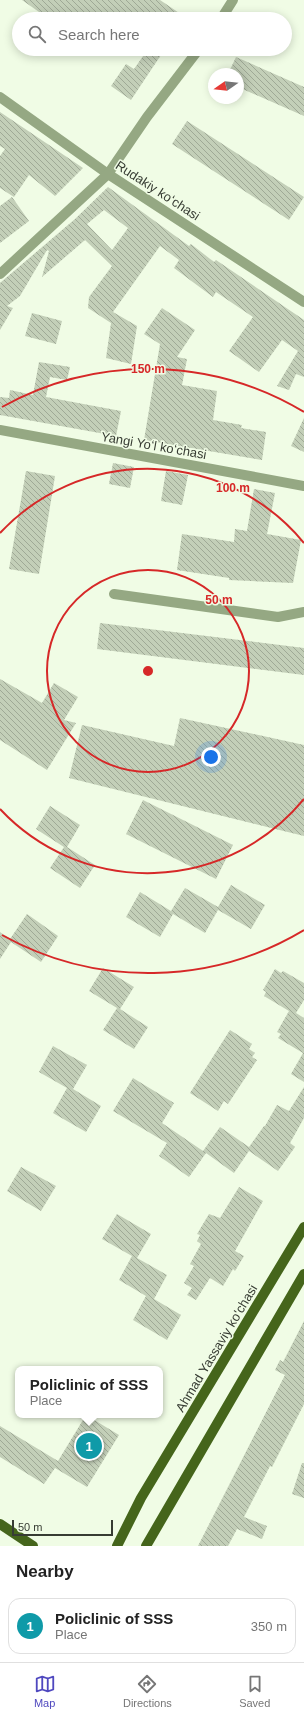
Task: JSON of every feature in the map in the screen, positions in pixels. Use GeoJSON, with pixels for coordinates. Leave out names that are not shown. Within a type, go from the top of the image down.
{"type":"FeatureCollection","features":[{"type":"Feature","properties":{"kind":"main road","name":"Ahmad Yassaviy ko'chasi"},"geometry":{"type":"LineString","coordinates":[[117,1546],[141,1498],[236,1338],[304,1228]]}},
{"type":"Feature","properties":{"kind":"main road"},"geometry":{"type":"LineString","coordinates":[[146,1546],[304,1274]]}},
{"type":"Feature","properties":{"kind":"main road"},"geometry":{"type":"LineString","coordinates":[[0,1524],[33,1546]]}},
{"type":"Feature","properties":{"kind":"street"},"geometry":{"type":"LineString","coordinates":[[225,12],[232,0]]}},
{"type":"Feature","properties":{"kind":"street"},"geometry":{"type":"LineString","coordinates":[[0,274],[108,174],[147,117],[194,56]]}},
{"type":"Feature","properties":{"kind":"street","name":"Rudakiy koʻchasi"},"geometry":{"type":"LineString","coordinates":[[0,97],[108,174],[304,302]]}},
{"type":"Feature","properties":{"kind":"street","name":"Yangi Yoʻl koʻchasi"},"geometry":{"type":"LineString","coordinates":[[0,430],[304,486]]}},
{"type":"Feature","properties":{"kind":"street"},"geometry":{"type":"LineString","coordinates":[[114,594],[278,617],[304,612]]}},
{"type":"Feature","properties":{"kind":"building"},"geometry":{"type":"Polygon","coordinates":[[[22,0],[160,0],[178,12],[39,12],[22,0]]]}},
{"type":"Feature","properties":{"kind":"building"},"geometry":{"type":"Polygon","coordinates":[[[143,56],[160,56],[131,100],[111,86],[126,64],[134,69],[143,56]]]}},
{"type":"Feature","properties":{"kind":"building"},"geometry":{"type":"Polygon","coordinates":[[[236,57],[304,87],[304,116],[244,90],[244,68],[231,68],[236,57]]]}},
{"type":"Feature","properties":{"kind":"building"},"geometry":{"type":"Polygon","coordinates":[[[0,112],[83,168],[55,196],[29,175],[14,197],[0,188],[0,156],[5,149],[0,146],[0,112]]]}},
{"type":"Feature","properties":{"kind":"building"},"geometry":{"type":"Polygon","coordinates":[[[187,121],[304,197],[289,220],[172,144],[187,121]]]}},
{"type":"Feature","properties":{"kind":"building"},"geometry":{"type":"Polygon","coordinates":[[[108,187],[189,246],[191,244],[214,262],[216,260],[304,320],[304,377],[296,374],[289,390],[277,386],[298,351],[282,340],[259,372],[229,351],[253,317],[216,292],[213,297],[174,268],[179,260],[160,246],[113,312],[137,326],[131,364],[106,358],[111,323],[88,308],[89,297],[112,266],[85,240],[42,277],[49,251],[47,250],[20,296],[7,306],[13,308],[0,330],[0,283],[75,219],[108,187]],[[104,210],[87,224],[112,250],[128,228],[104,210]]]}},
{"type":"Feature","properties":{"kind":"building"},"geometry":{"type":"Polygon","coordinates":[[[12,197],[29,221],[0,243],[0,206],[12,197]]]}},
{"type":"Feature","properties":{"kind":"building"},"geometry":{"type":"Polygon","coordinates":[[[162,308],[195,330],[177,357],[187,359],[182,385],[217,391],[213,420],[242,425],[241,428],[266,432],[262,460],[144,440],[160,344],[144,334],[162,308]]]}},
{"type":"Feature","properties":{"kind":"building"},"geometry":{"type":"Polygon","coordinates":[[[32,313],[62,321],[56,344],[25,336],[32,313]]]}},
{"type":"Feature","properties":{"kind":"building"},"geometry":{"type":"Polygon","coordinates":[[[39,362],[70,367],[67,380],[50,377],[46,397],[121,411],[116,436],[0,415],[0,397],[9,398],[10,390],[33,395],[39,362]]]}},
{"type":"Feature","properties":{"kind":"building"},"geometry":{"type":"Polygon","coordinates":[[[304,418],[304,452],[291,446],[304,418]]]}},
{"type":"Feature","properties":{"kind":"building"},"geometry":{"type":"Polygon","coordinates":[[[113,463],[134,467],[130,488],[109,484],[113,463]]]}},
{"type":"Feature","properties":{"kind":"building"},"geometry":{"type":"Polygon","coordinates":[[[26,471],[55,476],[39,574],[9,569],[26,471]]]}},
{"type":"Feature","properties":{"kind":"building"},"geometry":{"type":"Polygon","coordinates":[[[166,471],[188,475],[182,505],[161,501],[166,471]]]}},
{"type":"Feature","properties":{"kind":"building"},"geometry":{"type":"Polygon","coordinates":[[[254,489],[275,493],[267,534],[301,540],[293,583],[229,580],[229,578],[177,570],[182,534],[234,542],[235,529],[247,531],[254,489]]]}},
{"type":"Feature","properties":{"kind":"building"},"geometry":{"type":"Polygon","coordinates":[[[100,623],[304,648],[304,675],[97,649],[100,623]]]}},
{"type":"Feature","properties":{"kind":"building"},"geometry":{"type":"Polygon","coordinates":[[[0,679],[42,703],[54,683],[78,697],[64,720],[76,723],[47,770],[0,740],[0,679]]]}},
{"type":"Feature","properties":{"kind":"building"},"geometry":{"type":"Polygon","coordinates":[[[180,718],[304,745],[304,836],[69,778],[82,725],[174,746],[180,718]]]}},
{"type":"Feature","properties":{"kind":"building"},"geometry":{"type":"Polygon","coordinates":[[[143,800],[233,845],[216,879],[126,834],[143,800]]]}},
{"type":"Feature","properties":{"kind":"building"},"geometry":{"type":"Polygon","coordinates":[[[50,806],[80,825],[67,847],[95,865],[80,888],[50,868],[64,847],[36,829],[50,806]]]}},
{"type":"Feature","properties":{"kind":"building"},"geometry":{"type":"Polygon","coordinates":[[[231,885],[265,905],[251,929],[218,910],[205,933],[173,914],[160,937],[126,917],[140,892],[171,911],[185,888],[218,907],[231,885]]]}},
{"type":"Feature","properties":{"kind":"building"},"geometry":{"type":"Polygon","coordinates":[[[27,914],[58,936],[41,962],[11,942],[0,959],[0,932],[10,939],[27,914]]]}},
{"type":"Feature","properties":{"kind":"building"},"geometry":{"type":"Polygon","coordinates":[[[103,968],[134,987],[120,1009],[148,1027],[134,1049],[103,1030],[117,1008],[89,991],[103,968]]]}},
{"type":"Feature","properties":{"kind":"building"},"geometry":{"type":"Polygon","coordinates":[[[275,969],[281,973],[283,971],[304,983],[304,1000],[296,1013],[304,1018],[304,1082],[291,1074],[303,1053],[278,1038],[281,1034],[277,1032],[289,1011],[264,996],[266,992],[263,990],[275,969]]]}},
{"type":"Feature","properties":{"kind":"building"},"geometry":{"type":"Polygon","coordinates":[[[230,1030],[252,1044],[249,1049],[255,1053],[252,1057],[257,1060],[228,1104],[224,1101],[218,1111],[190,1093],[230,1030]]]}},
{"type":"Feature","properties":{"kind":"building"},"geometry":{"type":"Polygon","coordinates":[[[53,1046],[87,1065],[73,1089],[101,1106],[86,1132],[53,1113],[67,1088],[39,1072],[53,1046]]]}},
{"type":"Feature","properties":{"kind":"building"},"geometry":{"type":"Polygon","coordinates":[[[133,1078],[174,1103],[162,1123],[203,1151],[220,1127],[249,1147],[265,1126],[277,1105],[289,1111],[304,1087],[304,1118],[290,1143],[295,1147],[278,1171],[249,1151],[234,1173],[206,1153],[189,1177],[159,1156],[167,1143],[113,1111],[133,1078]]]}},
{"type":"Feature","properties":{"kind":"building"},"geometry":{"type":"Polygon","coordinates":[[[21,1167],[56,1186],[41,1211],[7,1191],[21,1167]]]}},
{"type":"Feature","properties":{"kind":"building"},"geometry":{"type":"Polygon","coordinates":[[[239,1187],[263,1201],[235,1251],[244,1256],[235,1271],[233,1269],[223,1286],[210,1278],[196,1300],[187,1295],[192,1288],[184,1283],[194,1266],[190,1264],[201,1244],[197,1241],[200,1235],[197,1234],[209,1214],[220,1218],[239,1187]]]}},
{"type":"Feature","properties":{"kind":"building"},"geometry":{"type":"Polygon","coordinates":[[[117,1214],[151,1234],[137,1258],[167,1275],[154,1299],[181,1315],[167,1340],[133,1320],[146,1296],[119,1280],[132,1256],[102,1239],[117,1214]]]}},
{"type":"Feature","properties":{"kind":"building"},"geometry":{"type":"Polygon","coordinates":[[[304,1321],[304,1404],[272,1467],[270,1466],[244,1517],[267,1526],[262,1539],[237,1529],[228,1546],[198,1546],[285,1375],[275,1370],[280,1360],[283,1362],[304,1321]]]}},
{"type":"Feature","properties":{"kind":"building"},"geometry":{"type":"Polygon","coordinates":[[[84,1418],[91,1418],[119,1435],[87,1487],[55,1468],[44,1484],[0,1457],[0,1426],[58,1461],[84,1418]]]}},
{"type":"Feature","properties":{"kind":"building"},"geometry":{"type":"Polygon","coordinates":[[[302,1463],[304,1463],[304,1498],[292,1494],[302,1463]]]}},
{"type":"Feature","properties":{"kind":"place","name":"Policlinic of SSS"},"geometry":{"type":"Point","coordinates":[89,1446]}}]}
